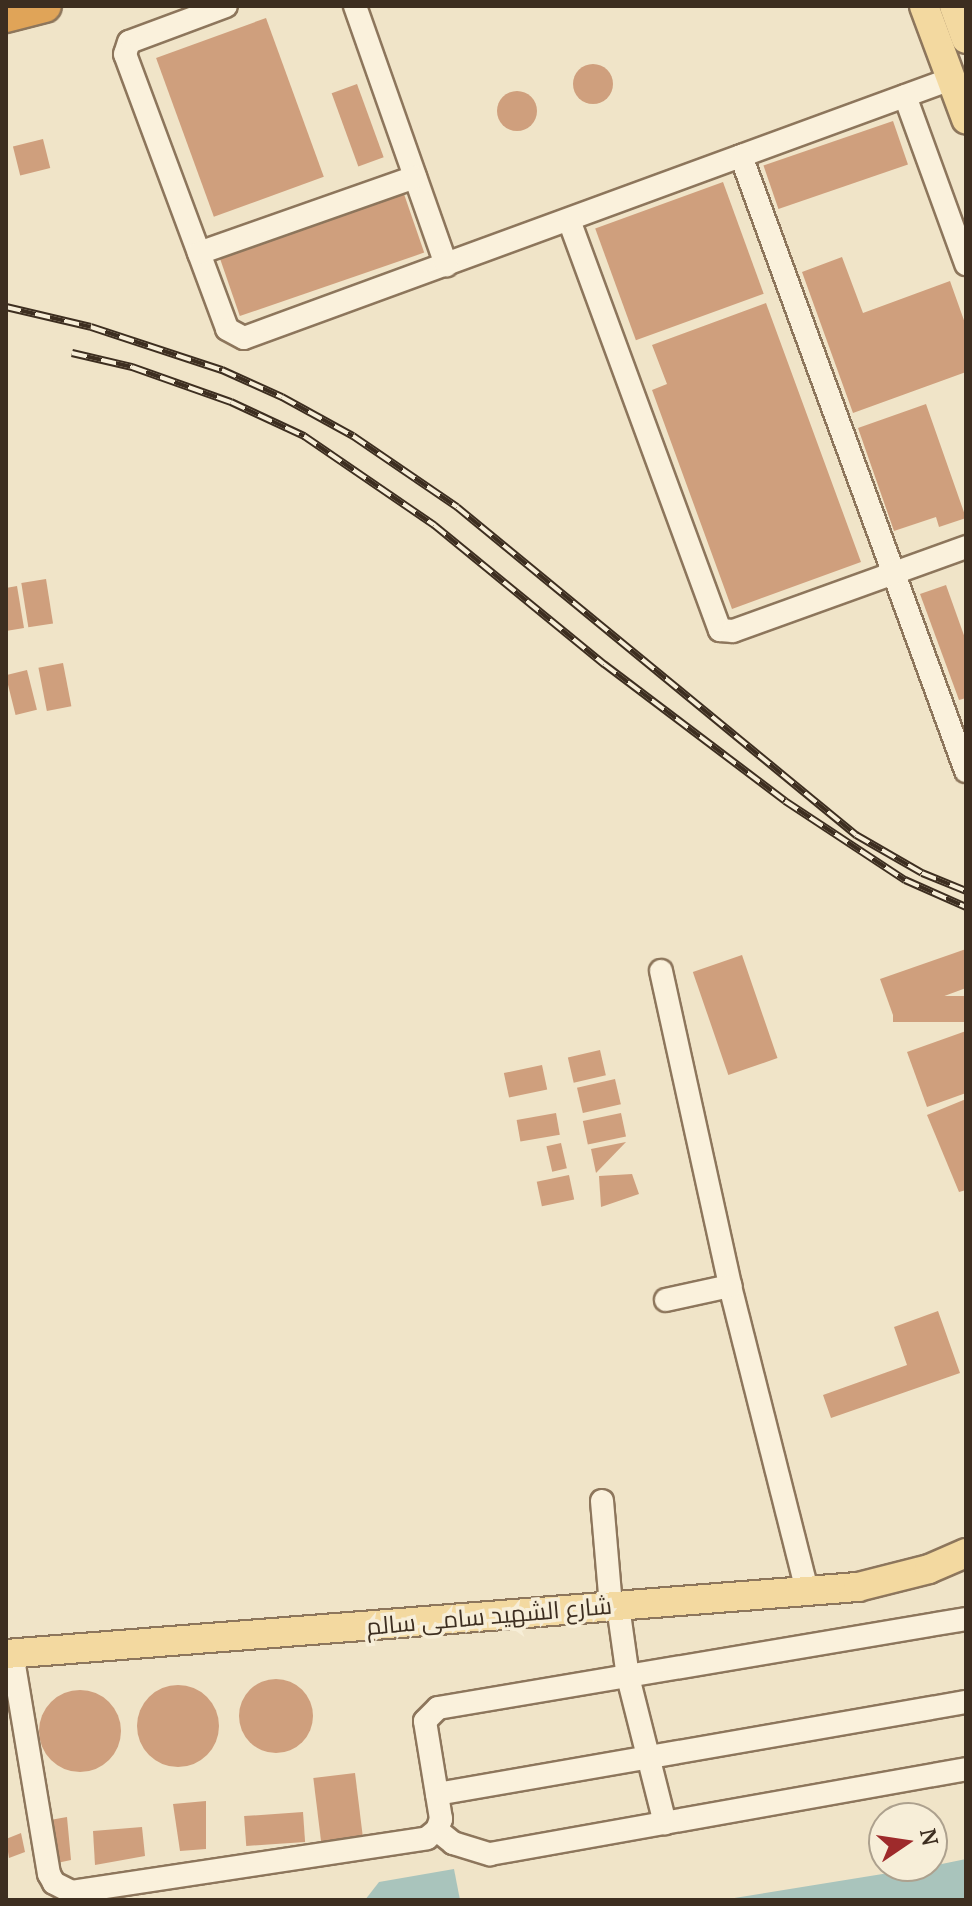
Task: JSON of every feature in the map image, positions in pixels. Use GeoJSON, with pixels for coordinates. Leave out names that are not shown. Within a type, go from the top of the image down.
{"type":"FeatureCollection","features":[{"type":"Feature","properties":{"kind":"highway"},"geometry":{"type":"LineString","coordinates":[[6,16],[45,6]]}},
{"type":"Feature","properties":{"kind":"main road"},"geometry":{"type":"LineString","coordinates":[[924,6],[966,119]]}},
{"type":"Feature","properties":{"kind":"main road"},"geometry":{"type":"LineString","coordinates":[[954,6],[966,39]]}},
{"type":"Feature","properties":{"kind":"main road","name":"شارع الشهيد سامى سالم"},"geometry":{"type":"LineString","coordinates":[[9,1653],[807,1591],[894,1580],[966,1553]]}},
{"type":"Feature","properties":{"kind":"street"},"geometry":{"type":"LineString","coordinates":[[226,6],[135,39],[125,47],[227,329],[244,338],[951,79]]}},
{"type":"Feature","properties":{"kind":"street"},"geometry":{"type":"LineString","coordinates":[[355,6],[446,265]]}},
{"type":"Feature","properties":{"kind":"street"},"geometry":{"type":"LineString","coordinates":[[905,96],[966,264]]}},
{"type":"Feature","properties":{"kind":"street"},"geometry":{"type":"LineString","coordinates":[[741,156],[966,771]]}},
{"type":"Feature","properties":{"kind":"street"},"geometry":{"type":"LineString","coordinates":[[199,253],[415,177]]}},
{"type":"Feature","properties":{"kind":"street"},"geometry":{"type":"LineString","coordinates":[[569,220],[720,630],[733,631],[966,547]]}},
{"type":"Feature","properties":{"kind":"street"},"geometry":{"type":"LineString","coordinates":[[661,971],[730,1286],[807,1591]]}},
{"type":"Feature","properties":{"kind":"street"},"geometry":{"type":"LineString","coordinates":[[666,1300],[730,1286]]}},
{"type":"Feature","properties":{"kind":"street"},"geometry":{"type":"LineString","coordinates":[[602,1501],[614,1606],[628,1677],[665,1823]]}},
{"type":"Feature","properties":{"kind":"street"},"geometry":{"type":"LineString","coordinates":[[9,1653],[49,1874],[62,1889],[82,1891],[427,1838],[437,1830],[441,1819],[425,1721],[432,1712],[966,1619]]}},
{"type":"Feature","properties":{"kind":"street"},"geometry":{"type":"LineString","coordinates":[[437,1794],[966,1702]]}},
{"type":"Feature","properties":{"kind":"street"},"geometry":{"type":"LineString","coordinates":[[437,1830],[461,1847],[490,1854],[966,1769]]}},
{"type":"Feature","properties":{"kind":"water"},"geometry":{"type":"Polygon","coordinates":[[[966,1859],[966,1900],[722,1900],[868,1876],[868,1882],[948,1882],[948,1863],[966,1859]]]}},
{"type":"Feature","properties":{"kind":"water"},"geometry":{"type":"Polygon","coordinates":[[[454,1869],[460,1900],[365,1900],[379,1882],[454,1869]]]}},
{"type":"Feature","properties":{"kind":"building"},"geometry":{"type":"Polygon","coordinates":[[[266,18],[324,177],[214,217],[156,58],[266,18]]]}},
{"type":"Feature","properties":{"kind":"building"},"geometry":{"type":"Polygon","coordinates":[[[593,64],[607,70],[613,84],[607,98],[593,104],[579,98],[573,84],[579,70],[593,64]]]}},
{"type":"Feature","properties":{"kind":"building"},"geometry":{"type":"Polygon","coordinates":[[[357,84],[384,157],[358,167],[332,93],[357,84]]]}},
{"type":"Feature","properties":{"kind":"building"},"geometry":{"type":"Polygon","coordinates":[[[517,91],[531,97],[537,111],[531,125],[517,131],[503,125],[497,111],[503,97],[517,91]]]}},
{"type":"Feature","properties":{"kind":"building"},"geometry":{"type":"Polygon","coordinates":[[[893,121],[908,164],[778,209],[763,166],[893,121]]]}},
{"type":"Feature","properties":{"kind":"building"},"geometry":{"type":"Polygon","coordinates":[[[43,139],[50,168],[20,176],[13,146],[43,139]]]}},
{"type":"Feature","properties":{"kind":"building"},"geometry":{"type":"Polygon","coordinates":[[[723,182],[764,294],[636,340],[595,229],[723,182]]]}},
{"type":"Feature","properties":{"kind":"building"},"geometry":{"type":"Polygon","coordinates":[[[404,194],[424,253],[240,316],[220,257],[404,194]]]}},
{"type":"Feature","properties":{"kind":"building"},"geometry":{"type":"Polygon","coordinates":[[[842,257],[863,313],[950,281],[966,326],[966,372],[853,413],[802,272],[842,257]]]}},
{"type":"Feature","properties":{"kind":"building"},"geometry":{"type":"Polygon","coordinates":[[[766,303],[861,562],[732,609],[652,390],[667,384],[652,345],[766,303]]]}},
{"type":"Feature","properties":{"kind":"building"},"geometry":{"type":"Polygon","coordinates":[[[926,404],[966,518],[939,527],[936,517],[894,531],[858,428],[926,404]]]}},
{"type":"Feature","properties":{"kind":"building"},"geometry":{"type":"Polygon","coordinates":[[[46,579],[53,623],[28,627],[21,583],[46,579]]]}},
{"type":"Feature","properties":{"kind":"building"},"geometry":{"type":"Polygon","coordinates":[[[946,585],[966,641],[966,698],[959,700],[920,594],[946,585]]]}},
{"type":"Feature","properties":{"kind":"building"},"geometry":{"type":"Polygon","coordinates":[[[17,586],[24,628],[6,631],[6,588],[17,586]]]}},
{"type":"Feature","properties":{"kind":"building"},"geometry":{"type":"Polygon","coordinates":[[[63,663],[71,706],[47,711],[38,668],[63,663]]]}},
{"type":"Feature","properties":{"kind":"building"},"geometry":{"type":"Polygon","coordinates":[[[27,670],[37,710],[16,715],[6,675],[27,670]]]}},
{"type":"Feature","properties":{"kind":"building"},"geometry":{"type":"Polygon","coordinates":[[[966,949],[966,988],[893,1015],[880,979],[966,949]]]}},
{"type":"Feature","properties":{"kind":"building"},"geometry":{"type":"Polygon","coordinates":[[[742,955],[777,1058],[728,1075],[693,972],[742,955]]]}},
{"type":"Feature","properties":{"kind":"building"},"geometry":{"type":"Polygon","coordinates":[[[893,996],[966,996],[966,1022],[893,1022],[893,996]]]}},
{"type":"Feature","properties":{"kind":"building"},"geometry":{"type":"Polygon","coordinates":[[[966,1031],[966,1093],[927,1107],[907,1052],[966,1031]]]}},
{"type":"Feature","properties":{"kind":"building"},"geometry":{"type":"Polygon","coordinates":[[[600,1050],[606,1075],[574,1083],[568,1057],[600,1050]]]}},
{"type":"Feature","properties":{"kind":"building"},"geometry":{"type":"Polygon","coordinates":[[[542,1065],[547,1089],[509,1098],[504,1073],[542,1065]]]}},
{"type":"Feature","properties":{"kind":"building"},"geometry":{"type":"Polygon","coordinates":[[[615,1079],[621,1104],[583,1113],[577,1088],[615,1079]]]}},
{"type":"Feature","properties":{"kind":"building"},"geometry":{"type":"Polygon","coordinates":[[[966,1099],[966,1190],[959,1192],[927,1115],[966,1099]]]}},
{"type":"Feature","properties":{"kind":"building"},"geometry":{"type":"Polygon","coordinates":[[[556,1113],[560,1135],[520,1142],[517,1120],[556,1113]]]}},
{"type":"Feature","properties":{"kind":"building"},"geometry":{"type":"Polygon","coordinates":[[[621,1113],[626,1136],[588,1145],[583,1121],[621,1113]]]}},
{"type":"Feature","properties":{"kind":"building"},"geometry":{"type":"Polygon","coordinates":[[[626,1142],[596,1173],[591,1149],[626,1142]]]}},
{"type":"Feature","properties":{"kind":"building"},"geometry":{"type":"Polygon","coordinates":[[[561,1143],[567,1168],[552,1172],[546,1146],[561,1143]]]}},
{"type":"Feature","properties":{"kind":"building"},"geometry":{"type":"Polygon","coordinates":[[[632,1174],[639,1194],[601,1207],[599,1176],[632,1174]]]}},
{"type":"Feature","properties":{"kind":"building"},"geometry":{"type":"Polygon","coordinates":[[[569,1175],[574,1199],[542,1206],[537,1182],[569,1175]]]}},
{"type":"Feature","properties":{"kind":"building"},"geometry":{"type":"Polygon","coordinates":[[[938,1311],[960,1373],[831,1418],[823,1395],[907,1365],[894,1327],[938,1311]]]}},
{"type":"Feature","properties":{"kind":"building"},"geometry":{"type":"Polygon","coordinates":[[[276,1679],[290,1682],[302,1690],[310,1702],[313,1716],[310,1730],[302,1742],[290,1750],[276,1753],[262,1750],[250,1742],[242,1730],[239,1716],[242,1702],[250,1690],[262,1682],[276,1679]]]}},
{"type":"Feature","properties":{"kind":"building"},"geometry":{"type":"Polygon","coordinates":[[[178,1685],[194,1688],[207,1697],[216,1710],[219,1726],[216,1742],[207,1755],[194,1764],[178,1767],[162,1764],[149,1755],[140,1742],[137,1726],[140,1710],[149,1697],[162,1688],[178,1685]]]}},
{"type":"Feature","properties":{"kind":"building"},"geometry":{"type":"Polygon","coordinates":[[[80,1690],[96,1693],[109,1702],[118,1715],[121,1731],[118,1747],[109,1760],[96,1769],[80,1772],[64,1769],[51,1760],[42,1747],[39,1731],[42,1715],[51,1702],[64,1693],[80,1690]]]}},
{"type":"Feature","properties":{"kind":"building"},"geometry":{"type":"Polygon","coordinates":[[[355,1773],[363,1837],[321,1842],[313,1778],[355,1773]]]}},
{"type":"Feature","properties":{"kind":"building"},"geometry":{"type":"Polygon","coordinates":[[[206,1801],[206,1849],[180,1851],[173,1804],[206,1801]]]}},
{"type":"Feature","properties":{"kind":"building"},"geometry":{"type":"Polygon","coordinates":[[[303,1812],[305,1842],[246,1846],[244,1816],[303,1812]]]}},
{"type":"Feature","properties":{"kind":"building"},"geometry":{"type":"Polygon","coordinates":[[[67,1817],[71,1860],[57,1863],[50,1820],[67,1817]]]}},
{"type":"Feature","properties":{"kind":"building"},"geometry":{"type":"Polygon","coordinates":[[[142,1827],[145,1856],[95,1865],[93,1831],[142,1827]]]}},
{"type":"Feature","properties":{"kind":"building"},"geometry":{"type":"Polygon","coordinates":[[[21,1833],[25,1852],[9,1858],[6,1839],[21,1833]]]}},
{"type":"Feature","properties":{"kind":"railway"},"geometry":{"type":"LineString","coordinates":[[6,307],[91,327],[222,370],[282,397],[353,436],[457,507],[856,835],[922,873],[966,891]]}},
{"type":"Feature","properties":{"kind":"railway"},"geometry":{"type":"LineString","coordinates":[[72,353],[132,367],[231,402],[304,436],[434,525],[604,664],[785,801],[905,880],[966,907]]}}]}
